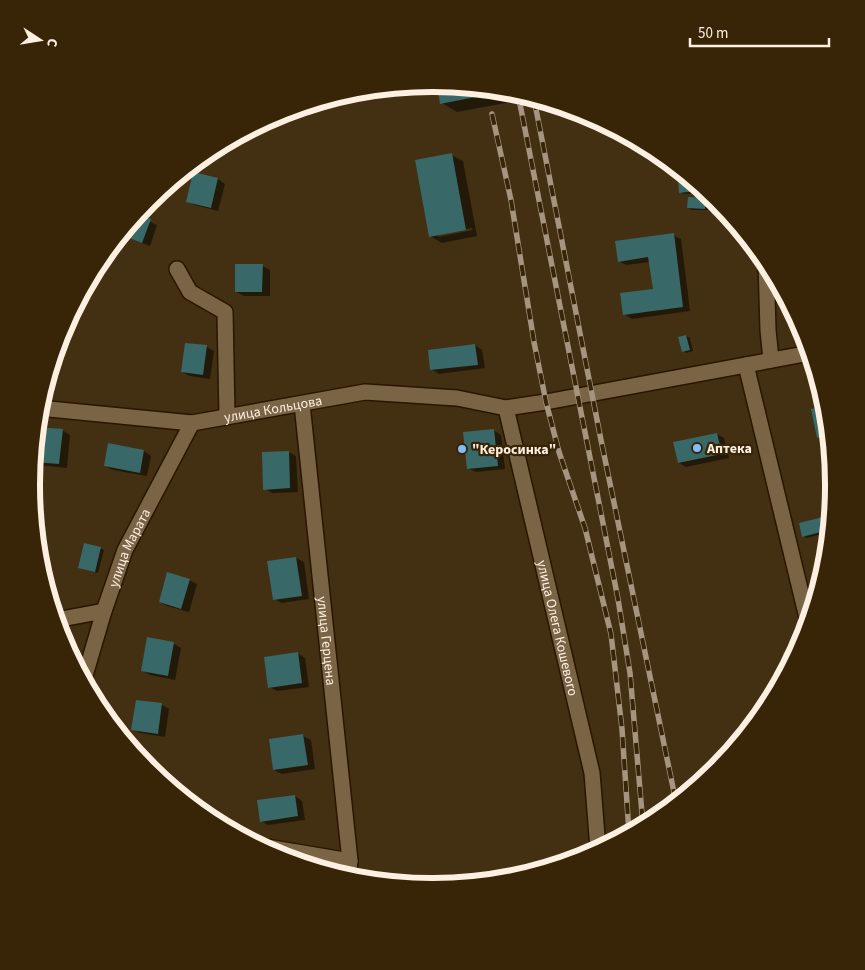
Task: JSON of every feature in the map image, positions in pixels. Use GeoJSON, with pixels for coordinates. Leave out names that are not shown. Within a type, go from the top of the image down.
{"type":"FeatureCollection","features":[{"type":"Feature","properties":{"kind":"street"},"geometry":{"type":"LineString","coordinates":[[177,269],[190,292],[225,312],[226,416]]}},
{"type":"Feature","properties":{"kind":"street"},"geometry":{"type":"LineString","coordinates":[[767,280],[771,360]]}},
{"type":"Feature","properties":{"kind":"street"},"geometry":{"type":"LineString","coordinates":[[506,408],[802,354]]}},
{"type":"Feature","properties":{"kind":"street"},"geometry":{"type":"LineString","coordinates":[[746,365],[805,609]]}},
{"type":"Feature","properties":{"kind":"street","name":"улица Кольцова"},"geometry":{"type":"LineString","coordinates":[[48,409],[192,423],[365,392],[457,398],[506,408]]}},
{"type":"Feature","properties":{"kind":"street","name":"улица Герцена"},"geometry":{"type":"LineString","coordinates":[[302,404],[350,861],[349,868]]}},
{"type":"Feature","properties":{"kind":"street","name":"улица Олега Кошевого"},"geometry":{"type":"LineString","coordinates":[[506,408],[592,773],[597,841]]}},
{"type":"Feature","properties":{"kind":"street","name":"улица Марата"},"geometry":{"type":"LineString","coordinates":[[87,670],[125,550],[192,423]]}},
{"type":"Feature","properties":{"kind":"street"},"geometry":{"type":"LineString","coordinates":[[64,619],[104,611]]}},
{"type":"Feature","properties":{"kind":"street"},"geometry":{"type":"LineString","coordinates":[[289,851],[350,861]]}},
{"type":"Feature","properties":{"kind":"building"},"geometry":{"type":"Polygon","coordinates":[[[438,92],[482,96],[440,104],[438,92]]]}},
{"type":"Feature","properties":{"kind":"building"},"geometry":{"type":"Polygon","coordinates":[[[452,153],[466,230],[429,237],[415,160],[452,153]]]}},
{"type":"Feature","properties":{"kind":"building"},"geometry":{"type":"Polygon","coordinates":[[[196,173],[218,178],[211,208],[186,202],[192,175],[196,173]]]}},
{"type":"Feature","properties":{"kind":"building"},"geometry":{"type":"Polygon","coordinates":[[[678,180],[693,191],[679,193],[678,180]]]}},
{"type":"Feature","properties":{"kind":"building"},"geometry":{"type":"Polygon","coordinates":[[[688,197],[700,198],[705,203],[705,209],[687,208],[688,197]]]}},
{"type":"Feature","properties":{"kind":"building"},"geometry":{"type":"Polygon","coordinates":[[[145,217],[151,219],[142,243],[128,238],[145,217]]]}},
{"type":"Feature","properties":{"kind":"building"},"geometry":{"type":"Polygon","coordinates":[[[674,233],[683,307],[623,315],[620,293],[653,289],[648,257],[618,262],[615,241],[674,233]]]}},
{"type":"Feature","properties":{"kind":"building"},"geometry":{"type":"Polygon","coordinates":[[[235,264],[263,264],[262,292],[235,292],[235,264]]]}},
{"type":"Feature","properties":{"kind":"building"},"geometry":{"type":"Polygon","coordinates":[[[686,335],[690,350],[682,352],[678,337],[686,335]]]}},
{"type":"Feature","properties":{"kind":"building"},"geometry":{"type":"Polygon","coordinates":[[[185,343],[207,345],[203,375],[181,372],[185,343]]]}},
{"type":"Feature","properties":{"kind":"building"},"geometry":{"type":"Polygon","coordinates":[[[475,344],[478,365],[430,370],[428,350],[475,344]]]}},
{"type":"Feature","properties":{"kind":"building"},"geometry":{"type":"Polygon","coordinates":[[[817,408],[822,437],[817,438],[811,409],[817,408]]]}},
{"type":"Feature","properties":{"kind":"building"},"geometry":{"type":"Polygon","coordinates":[[[44,428],[63,429],[59,464],[41,463],[44,428]]]}},
{"type":"Feature","properties":{"kind":"building"},"geometry":{"type":"Polygon","coordinates":[[[494,429],[498,466],[467,469],[463,432],[494,429]]]}},
{"type":"Feature","properties":{"kind":"building","name":"Аптека"},"geometry":{"type":"Polygon","coordinates":[[[717,433],[722,454],[678,463],[673,442],[717,433]]]}},
{"type":"Feature","properties":{"kind":"building"},"geometry":{"type":"Polygon","coordinates":[[[108,443],[144,450],[140,473],[104,466],[108,443]]]}},
{"type":"Feature","properties":{"kind":"building"},"geometry":{"type":"Polygon","coordinates":[[[289,451],[290,488],[263,490],[262,452],[289,451]]]}},
{"type":"Feature","properties":{"kind":"building"},"geometry":{"type":"Polygon","coordinates":[[[824,517],[822,532],[802,537],[799,523],[824,517]]]}},
{"type":"Feature","properties":{"kind":"building"},"geometry":{"type":"Polygon","coordinates":[[[84,543],[101,547],[95,572],[78,568],[84,543]]]}},
{"type":"Feature","properties":{"kind":"building"},"geometry":{"type":"Polygon","coordinates":[[[296,557],[302,596],[273,600],[267,561],[296,557]]]}},
{"type":"Feature","properties":{"kind":"building"},"geometry":{"type":"Polygon","coordinates":[[[167,572],[190,579],[181,609],[159,602],[167,572]]]}},
{"type":"Feature","properties":{"kind":"building"},"geometry":{"type":"Polygon","coordinates":[[[147,637],[174,642],[168,676],[141,671],[147,637]]]}},
{"type":"Feature","properties":{"kind":"building"},"geometry":{"type":"Polygon","coordinates":[[[298,652],[302,683],[268,688],[264,657],[298,652]]]}},
{"type":"Feature","properties":{"kind":"building"},"geometry":{"type":"Polygon","coordinates":[[[788,652],[785,659],[783,653],[788,652]]]}},
{"type":"Feature","properties":{"kind":"building"},"geometry":{"type":"Polygon","coordinates":[[[136,700],[162,703],[158,734],[131,730],[136,700]]]}},
{"type":"Feature","properties":{"kind":"building"},"geometry":{"type":"Polygon","coordinates":[[[303,734],[308,765],[273,770],[269,739],[303,734]]]}},
{"type":"Feature","properties":{"kind":"building"},"geometry":{"type":"Polygon","coordinates":[[[295,795],[298,816],[260,822],[257,800],[295,795]]]}},
{"type":"Feature","properties":{"kind":"railway"},"geometry":{"type":"LineString","coordinates":[[520,103],[618,599],[630,673],[642,817]]}},
{"type":"Feature","properties":{"kind":"railway"},"geometry":{"type":"LineString","coordinates":[[535,106],[601,440],[674,793]]}},
{"type":"Feature","properties":{"kind":"railway"},"geometry":{"type":"LineString","coordinates":[[492,114],[511,200],[534,342],[546,402],[559,452],[585,528],[611,634],[622,729],[628,825]]}},
{"type":"Feature","properties":{"kind":"place","name":"Аптека"},"geometry":{"type":"Point","coordinates":[697,448]}},
{"type":"Feature","properties":{"kind":"place","name":"\"Керосинка\""},"geometry":{"type":"Point","coordinates":[462,449]}}]}
